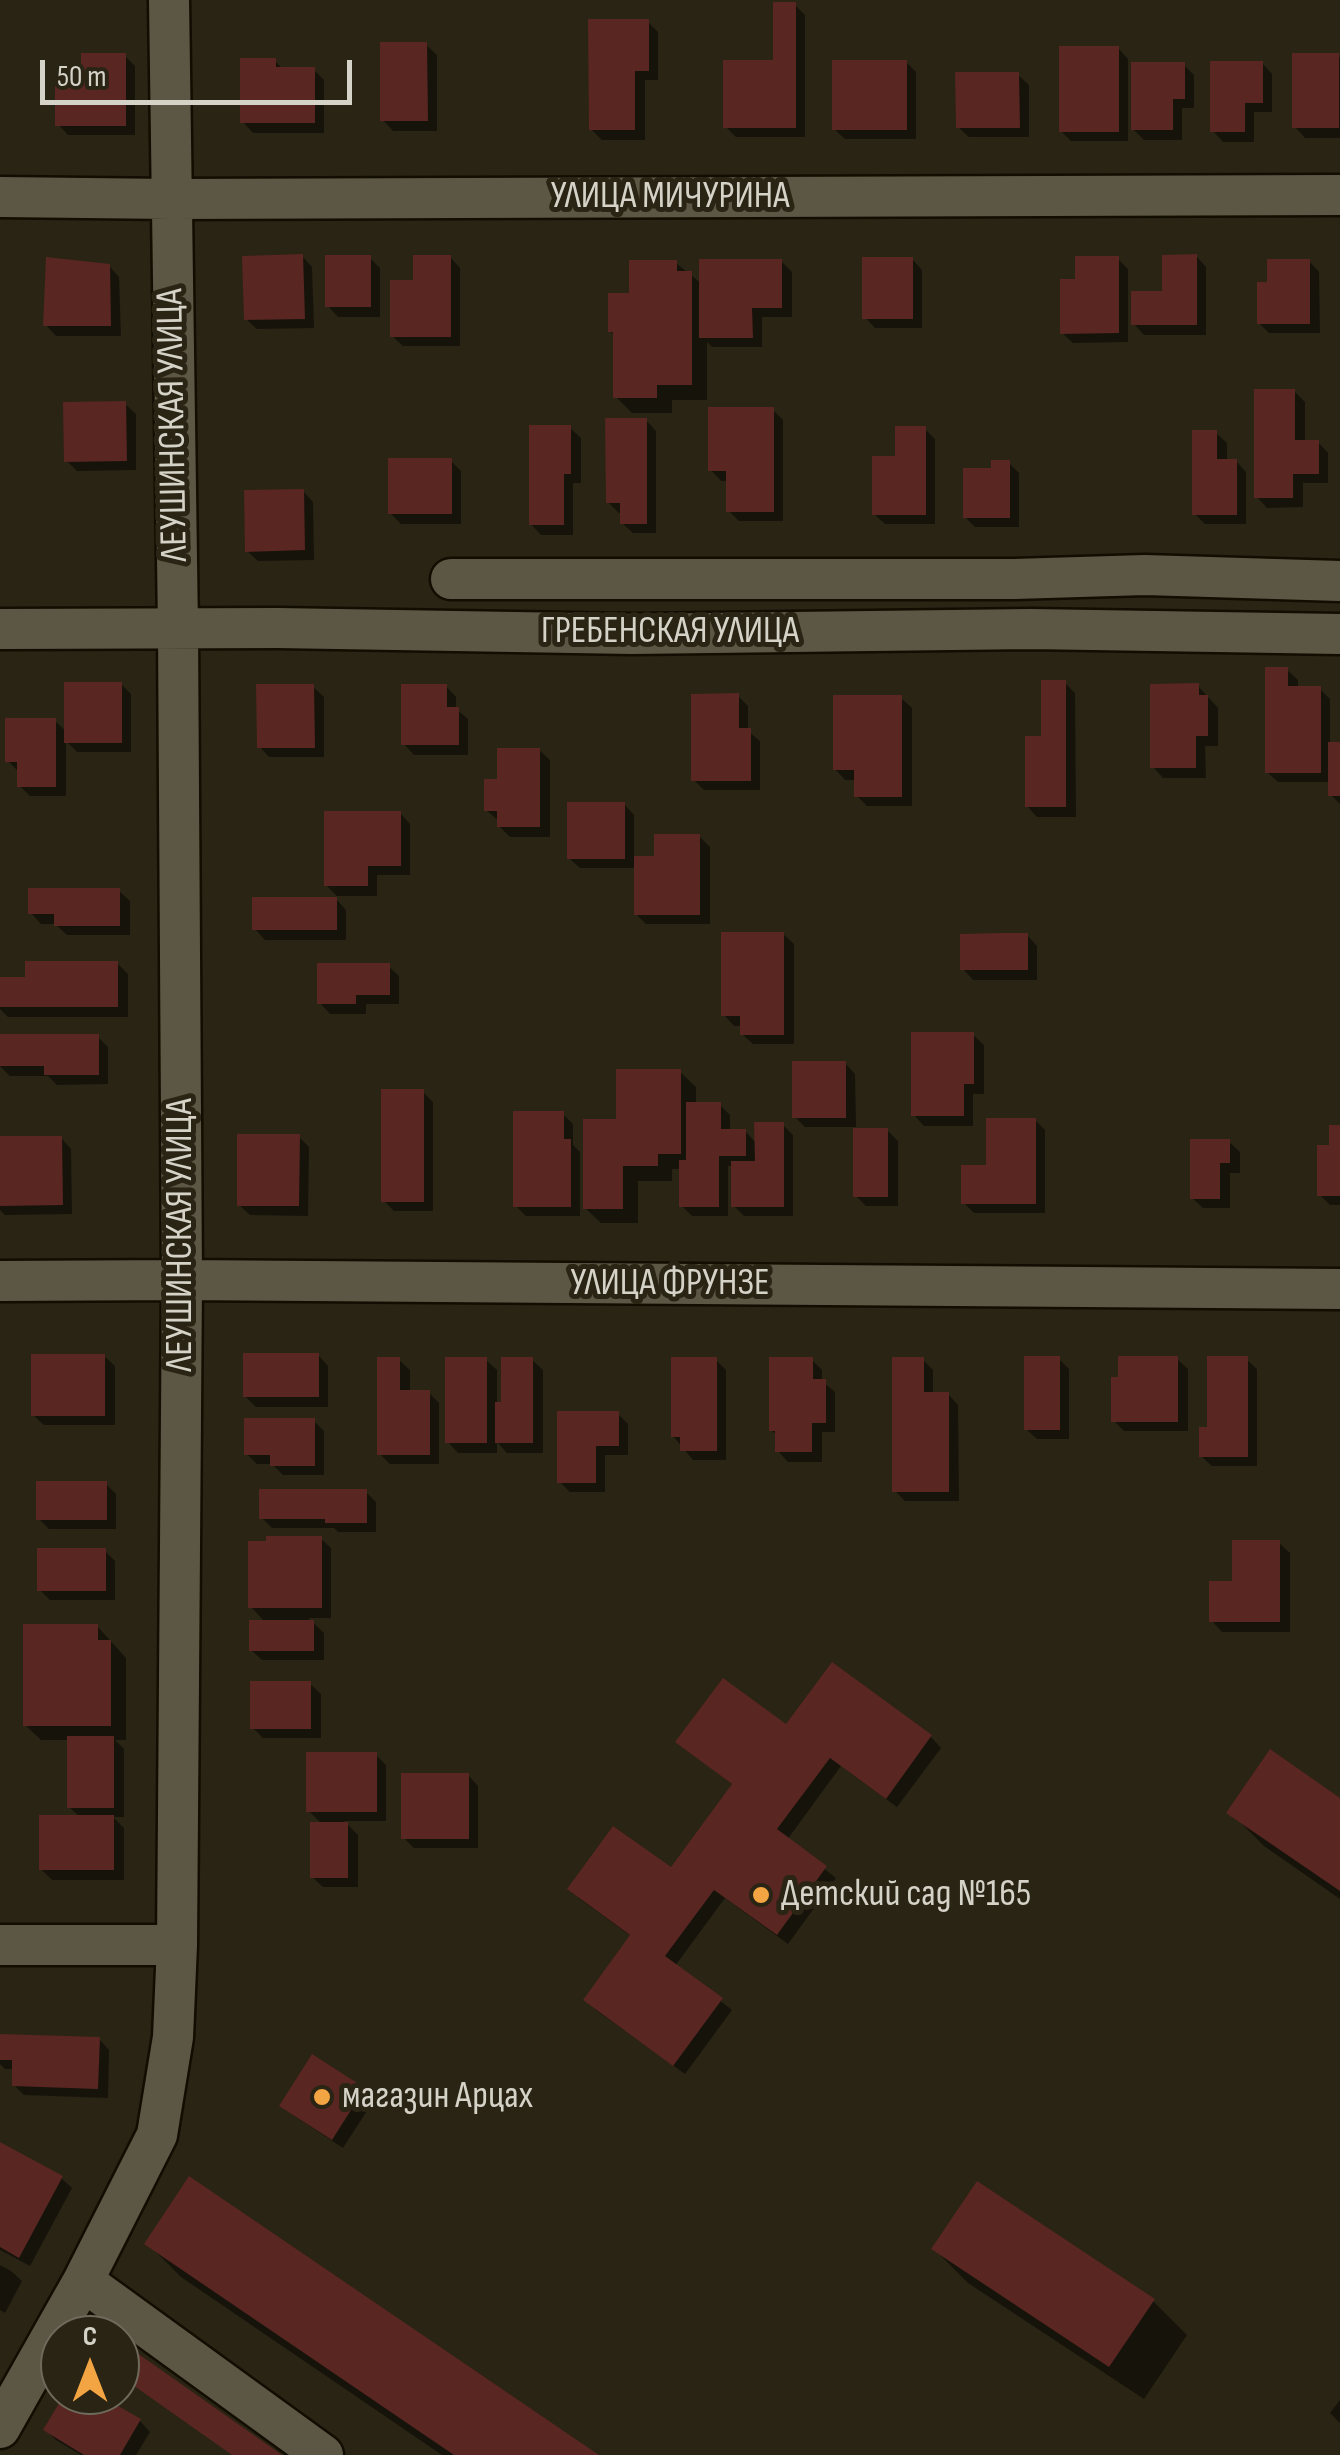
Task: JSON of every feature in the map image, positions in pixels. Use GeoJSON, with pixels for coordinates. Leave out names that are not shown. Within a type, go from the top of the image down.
{"type":"FeatureCollection","features":[{"type":"Feature","properties":{"kind":"street","name":"ЛЕУШИНСКАЯ УЛИЦА"},"geometry":{"type":"LineString","coordinates":[[0,2428],[83,2281],[158,2135],[174,2037],[182,1280],[169,0]]}},
{"type":"Feature","properties":{"kind":"street","name":"УЛИЦА МИЧУРИНА"},"geometry":{"type":"LineString","coordinates":[[0,197],[1340,195]]}},
{"type":"Feature","properties":{"kind":"street","name":"ГРЕБЕНСКАЯ УЛИЦА"},"geometry":{"type":"LineString","coordinates":[[451,579],[1014,579],[1145,575],[1340,581]]}},
{"type":"Feature","properties":{"kind":"street","name":"ГРЕБЕНСКАЯ УЛИЦА"},"geometry":{"type":"LineString","coordinates":[[0,629],[632,634],[1030,629],[1340,634]]}},
{"type":"Feature","properties":{"kind":"street","name":"УЛИЦА ФРУНЗЕ"},"geometry":{"type":"LineString","coordinates":[[0,1281],[1340,1289]]}},
{"type":"Feature","properties":{"kind":"street"},"geometry":{"type":"LineString","coordinates":[[0,1945],[177,1945]]}},
{"type":"Feature","properties":{"kind":"street"},"geometry":{"type":"LineString","coordinates":[[83,2281],[323,2455]]}},
{"type":"Feature","properties":{"kind":"building"},"geometry":{"type":"Polygon","coordinates":[[[773,2],[796,2],[796,128],[723,128],[723,60],[773,60],[773,2]]]}},
{"type":"Feature","properties":{"kind":"building"},"geometry":{"type":"Polygon","coordinates":[[[588,19],[649,19],[649,71],[635,71],[635,130],[589,130],[588,19]]]}},
{"type":"Feature","properties":{"kind":"building"},"geometry":{"type":"Polygon","coordinates":[[[380,42],[427,42],[428,121],[380,121],[380,42]]]}},
{"type":"Feature","properties":{"kind":"building"},"geometry":{"type":"Polygon","coordinates":[[[1059,46],[1119,46],[1119,132],[1059,132],[1059,46]]]}},
{"type":"Feature","properties":{"kind":"building"},"geometry":{"type":"Polygon","coordinates":[[[81,53],[126,53],[126,126],[55,126],[55,84],[81,84],[81,53]]]}},
{"type":"Feature","properties":{"kind":"building"},"geometry":{"type":"Polygon","coordinates":[[[1292,53],[1339,53],[1339,128],[1292,128],[1292,53]]]}},
{"type":"Feature","properties":{"kind":"building"},"geometry":{"type":"Polygon","coordinates":[[[240,58],[276,58],[276,67],[315,67],[315,123],[240,123],[240,58]]]}},
{"type":"Feature","properties":{"kind":"building"},"geometry":{"type":"Polygon","coordinates":[[[832,60],[907,60],[907,130],[832,130],[832,60]]]}},
{"type":"Feature","properties":{"kind":"building"},"geometry":{"type":"Polygon","coordinates":[[[1210,61],[1263,61],[1263,103],[1245,103],[1245,132],[1210,132],[1210,61]]]}},
{"type":"Feature","properties":{"kind":"building"},"geometry":{"type":"Polygon","coordinates":[[[1131,62],[1185,62],[1185,99],[1173,99],[1173,130],[1131,130],[1131,62]]]}},
{"type":"Feature","properties":{"kind":"building"},"geometry":{"type":"Polygon","coordinates":[[[955,72],[1019,72],[1020,128],[956,128],[955,72]]]}},
{"type":"Feature","properties":{"kind":"building"},"geometry":{"type":"Polygon","coordinates":[[[303,254],[305,319],[244,320],[242,256],[303,254]]]}},
{"type":"Feature","properties":{"kind":"building"},"geometry":{"type":"Polygon","coordinates":[[[1197,254],[1197,325],[1131,325],[1131,291],[1162,291],[1162,255],[1197,254]]]}},
{"type":"Feature","properties":{"kind":"building"},"geometry":{"type":"Polygon","coordinates":[[[325,255],[371,255],[371,307],[325,307],[325,255]]]}},
{"type":"Feature","properties":{"kind":"building"},"geometry":{"type":"Polygon","coordinates":[[[413,255],[451,255],[451,337],[390,337],[390,280],[413,280],[413,255]]]}},
{"type":"Feature","properties":{"kind":"building"},"geometry":{"type":"Polygon","coordinates":[[[1075,256],[1119,256],[1119,333],[1060,334],[1060,279],[1075,279],[1075,256]]]}},
{"type":"Feature","properties":{"kind":"building"},"geometry":{"type":"Polygon","coordinates":[[[46,257],[110,264],[111,326],[43,326],[46,257]]]}},
{"type":"Feature","properties":{"kind":"building"},"geometry":{"type":"Polygon","coordinates":[[[862,257],[913,257],[913,319],[862,319],[862,257]]]}},
{"type":"Feature","properties":{"kind":"building"},"geometry":{"type":"Polygon","coordinates":[[[699,259],[782,259],[782,308],[752,308],[753,338],[699,338],[699,259]]]}},
{"type":"Feature","properties":{"kind":"building"},"geometry":{"type":"Polygon","coordinates":[[[1267,259],[1310,259],[1310,324],[1257,324],[1257,282],[1267,282],[1267,259]]]}},
{"type":"Feature","properties":{"kind":"building"},"geometry":{"type":"Polygon","coordinates":[[[629,260],[677,260],[677,271],[692,271],[692,385],[657,385],[657,398],[613,398],[613,332],[608,332],[608,293],[629,293],[629,260]]]}},
{"type":"Feature","properties":{"kind":"building"},"geometry":{"type":"Polygon","coordinates":[[[1254,389],[1295,389],[1295,440],[1319,440],[1319,474],[1293,474],[1293,498],[1254,498],[1254,389]]]}},
{"type":"Feature","properties":{"kind":"building"},"geometry":{"type":"Polygon","coordinates":[[[126,401],[127,461],[64,462],[63,402],[126,401]]]}},
{"type":"Feature","properties":{"kind":"building"},"geometry":{"type":"Polygon","coordinates":[[[708,407],[774,407],[774,512],[726,512],[726,471],[708,471],[708,407]]]}},
{"type":"Feature","properties":{"kind":"building"},"geometry":{"type":"Polygon","coordinates":[[[605,418],[647,418],[647,524],[620,524],[620,503],[606,503],[605,418]]]}},
{"type":"Feature","properties":{"kind":"building"},"geometry":{"type":"Polygon","coordinates":[[[529,425],[571,425],[571,474],[564,474],[564,525],[529,525],[529,425]]]}},
{"type":"Feature","properties":{"kind":"building"},"geometry":{"type":"Polygon","coordinates":[[[895,426],[926,426],[926,515],[872,515],[872,456],[895,456],[895,426]]]}},
{"type":"Feature","properties":{"kind":"building"},"geometry":{"type":"Polygon","coordinates":[[[1192,430],[1217,430],[1217,459],[1237,459],[1237,515],[1192,515],[1192,430]]]}},
{"type":"Feature","properties":{"kind":"building"},"geometry":{"type":"Polygon","coordinates":[[[388,458],[452,458],[452,514],[388,514],[388,458]]]}},
{"type":"Feature","properties":{"kind":"building"},"geometry":{"type":"Polygon","coordinates":[[[991,460],[1010,460],[1010,518],[963,518],[963,468],[991,468],[991,460]]]}},
{"type":"Feature","properties":{"kind":"building"},"geometry":{"type":"Polygon","coordinates":[[[304,489],[305,550],[245,552],[244,490],[304,489]]]}},
{"type":"Feature","properties":{"kind":"building"},"geometry":{"type":"Polygon","coordinates":[[[1265,667],[1288,667],[1288,686],[1321,686],[1321,773],[1265,773],[1265,667]]]}},
{"type":"Feature","properties":{"kind":"building"},"geometry":{"type":"Polygon","coordinates":[[[1041,680],[1066,680],[1066,807],[1025,807],[1025,736],[1041,736],[1041,680]]]}},
{"type":"Feature","properties":{"kind":"building"},"geometry":{"type":"Polygon","coordinates":[[[64,682],[122,682],[122,743],[64,743],[64,682]]]}},
{"type":"Feature","properties":{"kind":"building"},"geometry":{"type":"Polygon","coordinates":[[[1199,683],[1199,695],[1208,695],[1208,736],[1196,736],[1196,768],[1150,768],[1150,684],[1199,683]]]}},
{"type":"Feature","properties":{"kind":"building"},"geometry":{"type":"Polygon","coordinates":[[[256,684],[314,684],[315,748],[257,748],[256,684]]]}},
{"type":"Feature","properties":{"kind":"building"},"geometry":{"type":"Polygon","coordinates":[[[401,684],[447,684],[447,707],[459,707],[459,745],[401,745],[401,684]]]}},
{"type":"Feature","properties":{"kind":"building"},"geometry":{"type":"Polygon","coordinates":[[[739,693],[739,728],[751,728],[751,781],[691,781],[691,694],[739,693]]]}},
{"type":"Feature","properties":{"kind":"building"},"geometry":{"type":"Polygon","coordinates":[[[833,695],[902,695],[902,797],[854,797],[854,770],[833,770],[833,695]]]}},
{"type":"Feature","properties":{"kind":"building"},"geometry":{"type":"Polygon","coordinates":[[[5,718],[56,718],[56,787],[17,787],[17,762],[5,762],[5,718]]]}},
{"type":"Feature","properties":{"kind":"building"},"geometry":{"type":"Polygon","coordinates":[[[1328,742],[1340,742],[1340,796],[1328,796],[1328,742]]]}},
{"type":"Feature","properties":{"kind":"building"},"geometry":{"type":"Polygon","coordinates":[[[497,748],[540,748],[540,827],[497,827],[497,811],[484,811],[484,779],[497,779],[497,748]]]}},
{"type":"Feature","properties":{"kind":"building"},"geometry":{"type":"Polygon","coordinates":[[[567,802],[625,802],[625,859],[567,859],[567,802]]]}},
{"type":"Feature","properties":{"kind":"building"},"geometry":{"type":"Polygon","coordinates":[[[324,811],[401,811],[401,866],[368,866],[368,886],[324,886],[324,811]]]}},
{"type":"Feature","properties":{"kind":"building"},"geometry":{"type":"Polygon","coordinates":[[[654,834],[700,834],[700,915],[634,915],[634,856],[654,856],[654,834]]]}},
{"type":"Feature","properties":{"kind":"building"},"geometry":{"type":"Polygon","coordinates":[[[28,888],[120,888],[120,926],[54,926],[54,914],[28,914],[28,888]]]}},
{"type":"Feature","properties":{"kind":"building"},"geometry":{"type":"Polygon","coordinates":[[[252,897],[337,897],[337,930],[252,930],[252,897]]]}},
{"type":"Feature","properties":{"kind":"building"},"geometry":{"type":"Polygon","coordinates":[[[721,932],[784,932],[784,1035],[740,1035],[740,1016],[721,1016],[721,932]]]}},
{"type":"Feature","properties":{"kind":"building"},"geometry":{"type":"Polygon","coordinates":[[[1028,933],[1028,970],[960,970],[960,934],[1028,933]]]}},
{"type":"Feature","properties":{"kind":"building"},"geometry":{"type":"Polygon","coordinates":[[[25,961],[118,961],[118,1007],[0,1007],[0,977],[25,977],[25,961]]]}},
{"type":"Feature","properties":{"kind":"building"},"geometry":{"type":"Polygon","coordinates":[[[317,963],[390,963],[390,995],[356,995],[356,1004],[317,1004],[317,963]]]}},
{"type":"Feature","properties":{"kind":"building"},"geometry":{"type":"Polygon","coordinates":[[[911,1032],[974,1032],[974,1084],[964,1084],[964,1116],[911,1116],[911,1032]]]}},
{"type":"Feature","properties":{"kind":"building"},"geometry":{"type":"Polygon","coordinates":[[[0,1034],[99,1034],[99,1075],[44,1075],[44,1066],[0,1066],[0,1034]]]}},
{"type":"Feature","properties":{"kind":"building"},"geometry":{"type":"Polygon","coordinates":[[[792,1061],[846,1061],[846,1118],[792,1118],[792,1061]]]}},
{"type":"Feature","properties":{"kind":"building"},"geometry":{"type":"Polygon","coordinates":[[[616,1069],[681,1069],[681,1154],[658,1154],[658,1166],[623,1166],[623,1209],[583,1209],[583,1119],[616,1119],[616,1069]]]}},
{"type":"Feature","properties":{"kind":"building"},"geometry":{"type":"Polygon","coordinates":[[[381,1089],[424,1089],[424,1202],[381,1202],[381,1089]]]}},
{"type":"Feature","properties":{"kind":"building"},"geometry":{"type":"Polygon","coordinates":[[[686,1102],[721,1102],[721,1129],[746,1129],[746,1156],[719,1156],[719,1207],[679,1207],[679,1160],[686,1160],[686,1102]]]}},
{"type":"Feature","properties":{"kind":"building"},"geometry":{"type":"Polygon","coordinates":[[[513,1111],[564,1111],[564,1139],[571,1139],[571,1207],[513,1207],[513,1111]]]}},
{"type":"Feature","properties":{"kind":"building"},"geometry":{"type":"Polygon","coordinates":[[[986,1118],[1036,1118],[1036,1204],[961,1204],[961,1165],[986,1165],[986,1118]]]}},
{"type":"Feature","properties":{"kind":"building"},"geometry":{"type":"Polygon","coordinates":[[[754,1122],[784,1122],[784,1207],[731,1207],[731,1161],[755,1161],[754,1122]]]}},
{"type":"Feature","properties":{"kind":"building"},"geometry":{"type":"Polygon","coordinates":[[[1329,1125],[1340,1125],[1340,1196],[1317,1196],[1317,1145],[1329,1145],[1329,1125]]]}},
{"type":"Feature","properties":{"kind":"building"},"geometry":{"type":"Polygon","coordinates":[[[853,1128],[888,1128],[888,1197],[853,1197],[853,1128]]]}},
{"type":"Feature","properties":{"kind":"building"},"geometry":{"type":"Polygon","coordinates":[[[237,1134],[300,1134],[299,1206],[237,1206],[237,1134]]]}},
{"type":"Feature","properties":{"kind":"building"},"geometry":{"type":"Polygon","coordinates":[[[0,1136],[62,1136],[63,1205],[0,1206],[0,1136]]]}},
{"type":"Feature","properties":{"kind":"building"},"geometry":{"type":"Polygon","coordinates":[[[1190,1139],[1230,1139],[1230,1163],[1220,1163],[1220,1199],[1190,1199],[1190,1139]]]}},
{"type":"Feature","properties":{"kind":"building"},"geometry":{"type":"Polygon","coordinates":[[[243,1353],[319,1353],[319,1397],[243,1397],[243,1353]]]}},
{"type":"Feature","properties":{"kind":"building"},"geometry":{"type":"Polygon","coordinates":[[[31,1354],[105,1354],[105,1416],[31,1416],[31,1354]]]}},
{"type":"Feature","properties":{"kind":"building"},"geometry":{"type":"Polygon","coordinates":[[[1024,1356],[1060,1356],[1060,1430],[1024,1430],[1024,1356]]]}},
{"type":"Feature","properties":{"kind":"building"},"geometry":{"type":"Polygon","coordinates":[[[1118,1356],[1178,1356],[1178,1422],[1111,1422],[1111,1377],[1118,1377],[1118,1356]]]}},
{"type":"Feature","properties":{"kind":"building"},"geometry":{"type":"Polygon","coordinates":[[[1207,1356],[1248,1356],[1248,1457],[1199,1457],[1199,1427],[1207,1427],[1207,1356]]]}},
{"type":"Feature","properties":{"kind":"building"},"geometry":{"type":"Polygon","coordinates":[[[377,1357],[400,1357],[400,1390],[430,1390],[430,1455],[377,1455],[377,1357]]]}},
{"type":"Feature","properties":{"kind":"building"},"geometry":{"type":"Polygon","coordinates":[[[445,1357],[487,1357],[487,1443],[445,1443],[445,1357]]]}},
{"type":"Feature","properties":{"kind":"building"},"geometry":{"type":"Polygon","coordinates":[[[501,1357],[533,1357],[533,1443],[495,1443],[495,1402],[501,1402],[501,1357]]]}},
{"type":"Feature","properties":{"kind":"building"},"geometry":{"type":"Polygon","coordinates":[[[671,1357],[717,1357],[717,1451],[680,1451],[680,1437],[671,1437],[671,1357]]]}},
{"type":"Feature","properties":{"kind":"building"},"geometry":{"type":"Polygon","coordinates":[[[769,1357],[813,1357],[813,1379],[826,1379],[826,1423],[812,1423],[812,1452],[775,1452],[775,1431],[769,1431],[769,1357]]]}},
{"type":"Feature","properties":{"kind":"building"},"geometry":{"type":"Polygon","coordinates":[[[892,1357],[924,1357],[924,1392],[949,1392],[949,1492],[892,1492],[892,1357]]]}},
{"type":"Feature","properties":{"kind":"building"},"geometry":{"type":"Polygon","coordinates":[[[557,1411],[619,1411],[619,1446],[596,1446],[596,1483],[557,1483],[557,1411]]]}},
{"type":"Feature","properties":{"kind":"building"},"geometry":{"type":"Polygon","coordinates":[[[244,1418],[315,1418],[315,1466],[270,1466],[270,1455],[244,1455],[244,1418]]]}},
{"type":"Feature","properties":{"kind":"building"},"geometry":{"type":"Polygon","coordinates":[[[36,1481],[107,1481],[107,1520],[36,1520],[36,1481]]]}},
{"type":"Feature","properties":{"kind":"building"},"geometry":{"type":"Polygon","coordinates":[[[259,1489],[367,1489],[367,1523],[259,1519],[259,1489]]]}},
{"type":"Feature","properties":{"kind":"building"},"geometry":{"type":"Polygon","coordinates":[[[266,1536],[322,1536],[322,1608],[248,1608],[248,1541],[266,1541],[266,1536]]]}},
{"type":"Feature","properties":{"kind":"building"},"geometry":{"type":"Polygon","coordinates":[[[1232,1540],[1280,1540],[1280,1622],[1209,1622],[1209,1581],[1232,1581],[1232,1540]]]}},
{"type":"Feature","properties":{"kind":"building"},"geometry":{"type":"Polygon","coordinates":[[[37,1548],[106,1548],[106,1591],[37,1591],[37,1548]]]}},
{"type":"Feature","properties":{"kind":"building"},"geometry":{"type":"Polygon","coordinates":[[[249,1620],[314,1620],[314,1651],[249,1651],[249,1620]]]}},
{"type":"Feature","properties":{"kind":"building"},"geometry":{"type":"Polygon","coordinates":[[[23,1624],[98,1624],[98,1640],[111,1640],[111,1726],[23,1726],[23,1624]]]}},
{"type":"Feature","properties":{"kind":"building"},"geometry":{"type":"Polygon","coordinates":[[[832,1662],[932,1735],[886,1799],[830,1758],[777,1829],[827,1866],[777,1935],[714,1890],[665,1956],[723,1998],[673,2066],[583,2000],[630,1935],[567,1889],[613,1826],[671,1867],[732,1784],[675,1742],[723,1678],[786,1724],[832,1662]]]}},
{"type":"Feature","properties":{"kind":"building"},"geometry":{"type":"Polygon","coordinates":[[[250,1681],[311,1681],[311,1729],[250,1729],[250,1681]]]}},
{"type":"Feature","properties":{"kind":"building"},"geometry":{"type":"Polygon","coordinates":[[[67,1736],[114,1736],[114,1808],[67,1808],[67,1736]]]}},
{"type":"Feature","properties":{"kind":"building"},"geometry":{"type":"Polygon","coordinates":[[[1270,1749],[1340,1798],[1340,1891],[1226,1813],[1270,1749]]]}},
{"type":"Feature","properties":{"kind":"building"},"geometry":{"type":"Polygon","coordinates":[[[306,1752],[377,1752],[377,1812],[306,1812],[306,1752]]]}},
{"type":"Feature","properties":{"kind":"building"},"geometry":{"type":"Polygon","coordinates":[[[401,1773],[469,1773],[469,1839],[401,1839],[401,1773]]]}},
{"type":"Feature","properties":{"kind":"building"},"geometry":{"type":"Polygon","coordinates":[[[39,1815],[114,1815],[114,1870],[39,1870],[39,1815]]]}},
{"type":"Feature","properties":{"kind":"building"},"geometry":{"type":"Polygon","coordinates":[[[310,1822],[348,1822],[348,1878],[310,1878],[310,1822]]]}},
{"type":"Feature","properties":{"kind":"building"},"geometry":{"type":"Polygon","coordinates":[[[0,2034],[100,2037],[98,2089],[12,2086],[12,2060],[0,2060],[0,2034]]]}},
{"type":"Feature","properties":{"kind":"building","name":"магазин Арцах"},"geometry":{"type":"Polygon","coordinates":[[[312,2054],[365,2088],[332,2140],[279,2106],[312,2054]]]}},
{"type":"Feature","properties":{"kind":"building"},"geometry":{"type":"Polygon","coordinates":[[[0,2142],[63,2176],[19,2258],[0,2247],[0,2142]]]}},
{"type":"Feature","properties":{"kind":"building"},"geometry":{"type":"Polygon","coordinates":[[[189,2176],[599,2455],[454,2455],[144,2244],[189,2176]]]}},
{"type":"Feature","properties":{"kind":"building"},"geometry":{"type":"Polygon","coordinates":[[[977,2181],[1155,2299],[1109,2367],[931,2249],[977,2181]]]}},
{"type":"Feature","properties":{"kind":"building"},"geometry":{"type":"Polygon","coordinates":[[[140,2355],[282,2455],[232,2455],[140,2390],[140,2355]]]}},
{"type":"Feature","properties":{"kind":"building"},"geometry":{"type":"Polygon","coordinates":[[[52,2415],[134,2415],[141,2419],[120,2455],[84,2455],[43,2430],[52,2415]]]}},
{"type":"Feature","properties":{"kind":"place","name":"Детский сад №165"},"geometry":{"type":"Point","coordinates":[761,1895]}},
{"type":"Feature","properties":{"kind":"place","name":"магазин Арцах"},"geometry":{"type":"Point","coordinates":[322,2097]}}]}
